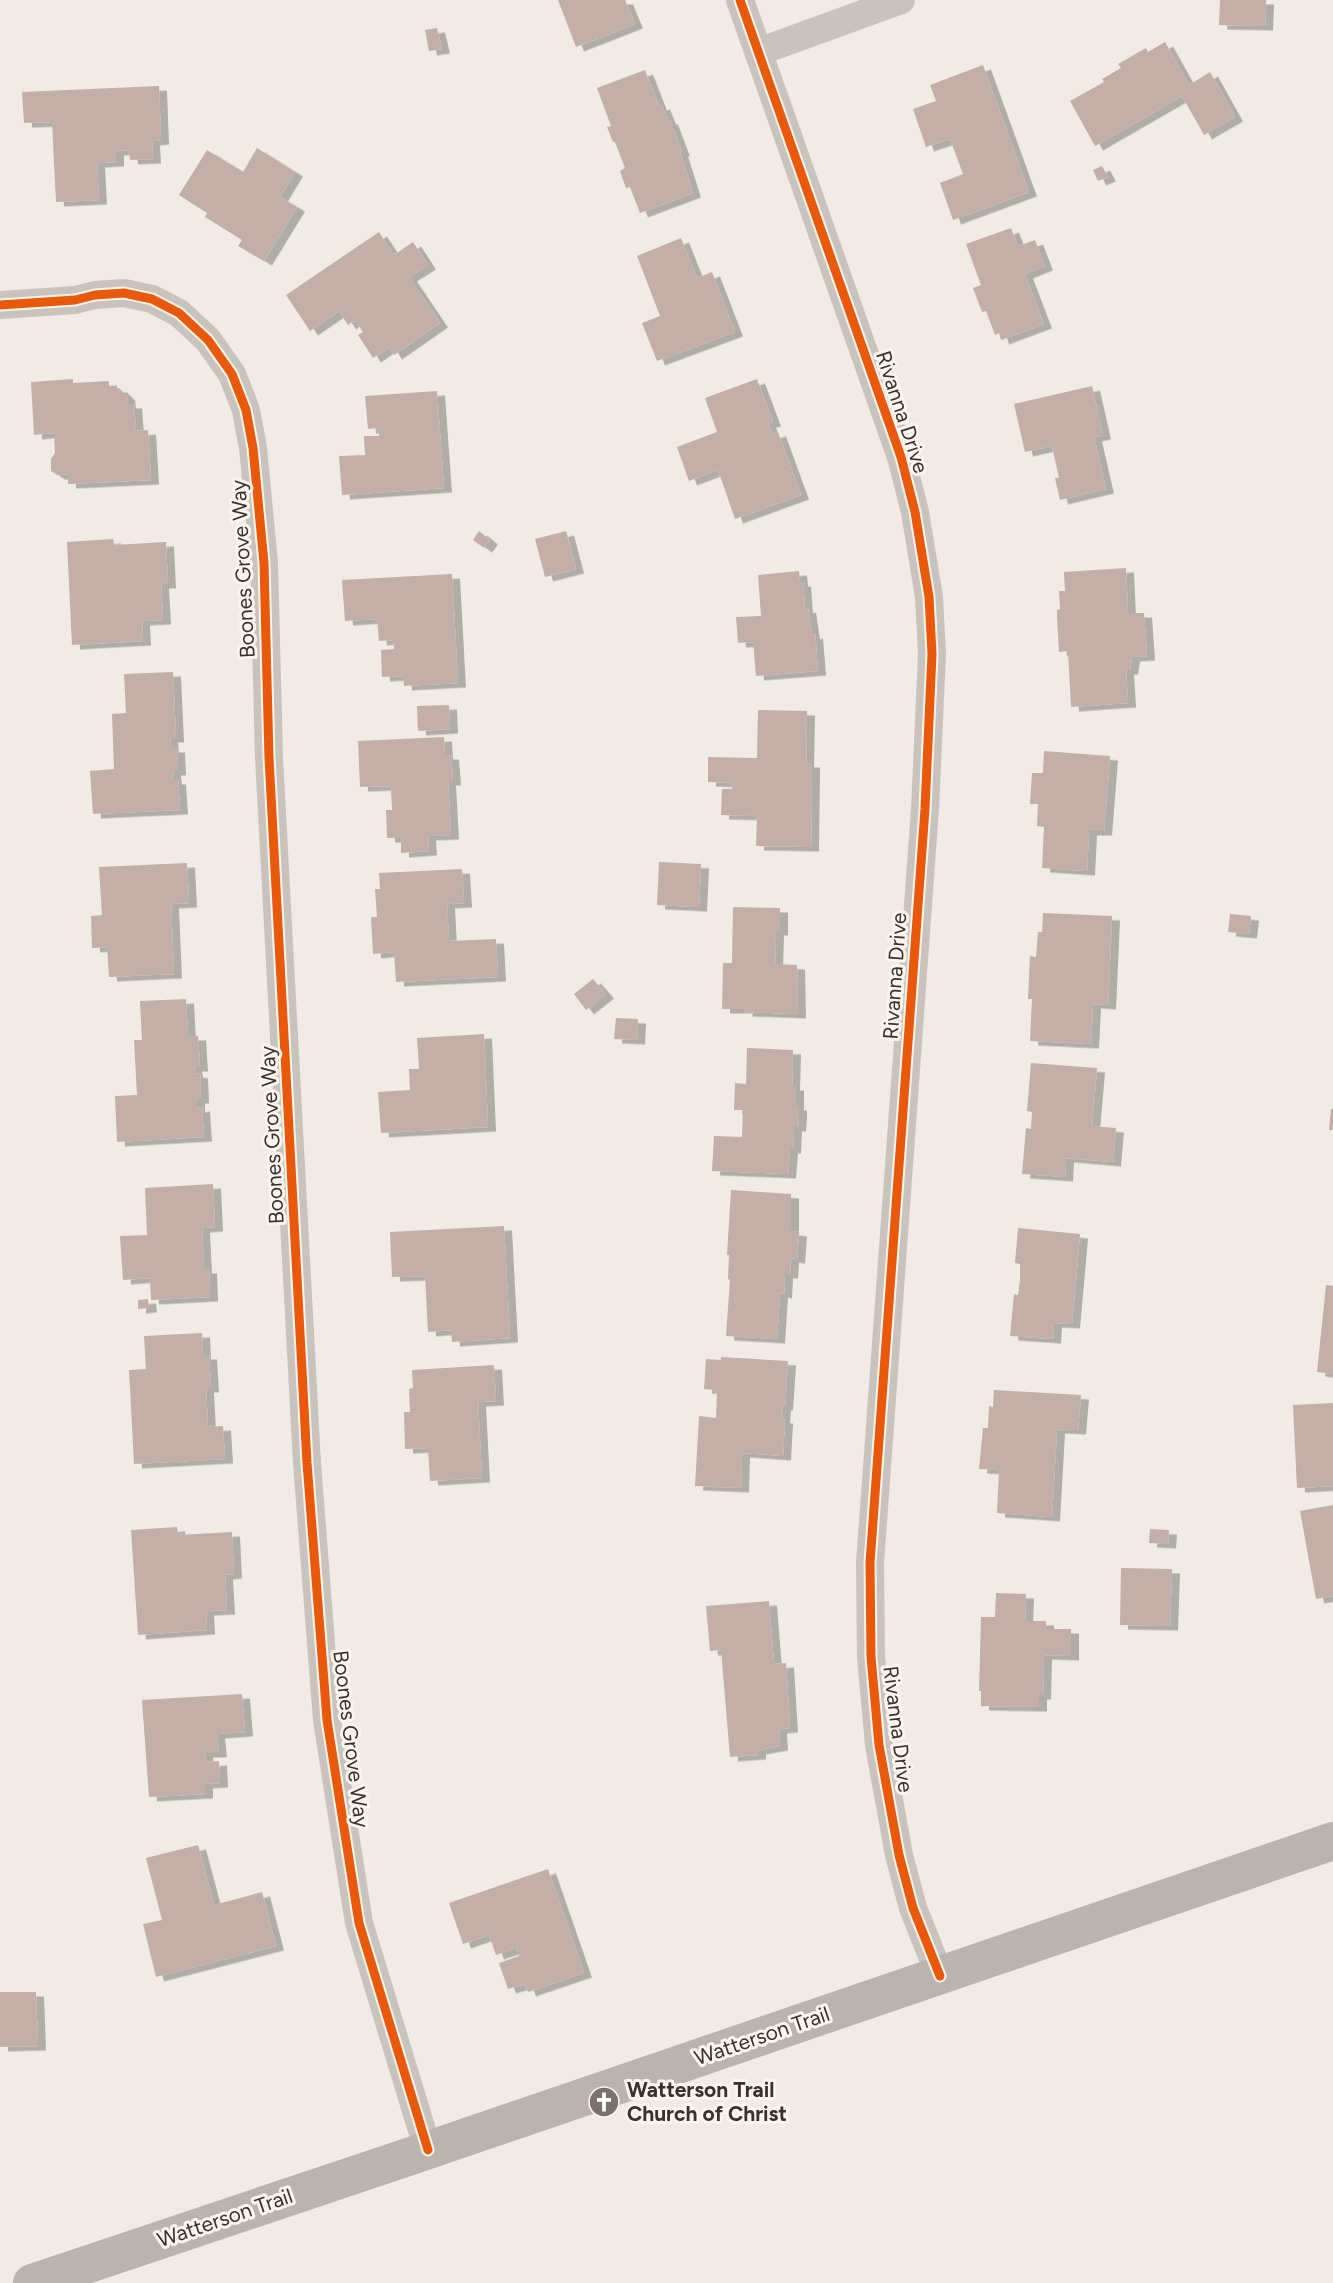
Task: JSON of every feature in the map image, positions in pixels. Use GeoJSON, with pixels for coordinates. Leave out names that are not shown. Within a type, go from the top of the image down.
{"type":"FeatureCollection","features":[{"type":"Feature","properties":{"kind":"main road","name":"Watterson Trail"},"geometry":{"type":"LineString","coordinates":[[32,2283],[1333,1841]]}},
{"type":"Feature","properties":{"kind":"street","name":"Rivanna Drive"},"geometry":{"type":"LineString","coordinates":[[740,0],[901,457],[915,512],[929,597],[932,654],[925,809],[870,1563],[871,1643],[879,1745],[899,1855],[913,1908],[940,1976]]}},
{"type":"Feature","properties":{"kind":"street"},"geometry":{"type":"LineString","coordinates":[[758,51],[901,0]]}},
{"type":"Feature","properties":{"kind":"street","name":"Boones Grove Way"},"geometry":{"type":"LineString","coordinates":[[0,305],[75,300],[95,295],[124,293],[152,299],[179,313],[208,340],[232,374],[246,410],[253,448],[264,563],[270,758],[305,1421],[327,1720],[359,1923],[428,2150]]}},
{"type":"Feature","properties":{"kind":"building"},"geometry":{"type":"Polygon","coordinates":[[[558,0],[625,0],[635,24],[576,47],[558,0]]]}},
{"type":"Feature","properties":{"kind":"building"},"geometry":{"type":"Polygon","coordinates":[[[1220,0],[1266,0],[1265,26],[1219,25],[1220,0]]]}},
{"type":"Feature","properties":{"kind":"building"},"geometry":{"type":"Polygon","coordinates":[[[437,28],[442,49],[429,51],[425,30],[437,28]]]}},
{"type":"Feature","properties":{"kind":"building"},"geometry":{"type":"Polygon","coordinates":[[[1165,42],[1189,85],[1210,72],[1235,117],[1204,135],[1182,96],[1095,146],[1070,101],[1104,82],[1102,79],[1121,68],[1118,64],[1146,48],[1148,52],[1165,42]]]}},
{"type":"Feature","properties":{"kind":"building"},"geometry":{"type":"Polygon","coordinates":[[[983,65],[1029,192],[953,220],[940,183],[963,174],[950,139],[926,147],[913,109],[936,101],[930,85],[983,65]]]}},
{"type":"Feature","properties":{"kind":"building"},"geometry":{"type":"Polygon","coordinates":[[[645,70],[659,106],[662,105],[670,120],[693,193],[640,213],[630,187],[626,188],[620,171],[625,168],[607,127],[611,126],[597,88],[645,70]]]}},
{"type":"Feature","properties":{"kind":"building"},"geometry":{"type":"Polygon","coordinates":[[[159,86],[161,140],[152,141],[153,159],[130,160],[129,150],[116,151],[116,162],[97,163],[99,200],[56,202],[52,122],[24,123],[22,92],[159,86]]]}},
{"type":"Feature","properties":{"kind":"building"},"geometry":{"type":"Polygon","coordinates":[[[257,148],[295,172],[280,197],[297,207],[264,261],[238,246],[242,240],[205,217],[207,213],[179,195],[207,150],[243,172],[257,148]]]}},
{"type":"Feature","properties":{"kind":"building"},"geometry":{"type":"Polygon","coordinates":[[[1102,166],[1108,177],[1098,181],[1093,170],[1102,166]]]}},
{"type":"Feature","properties":{"kind":"building"},"geometry":{"type":"Polygon","coordinates":[[[1011,228],[1018,246],[1035,240],[1045,266],[1025,274],[1044,324],[1001,340],[999,333],[995,335],[986,311],[982,312],[973,288],[981,285],[966,244],[1011,228]]]}},
{"type":"Feature","properties":{"kind":"building"},"geometry":{"type":"Polygon","coordinates":[[[379,232],[394,255],[413,242],[428,265],[409,277],[440,323],[394,355],[389,347],[373,358],[358,335],[363,332],[355,320],[348,325],[339,311],[310,331],[286,295],[379,232]]]}},
{"type":"Feature","properties":{"kind":"building"},"geometry":{"type":"Polygon","coordinates":[[[681,238],[697,278],[712,272],[735,332],[657,361],[642,323],[660,316],[637,256],[681,238]]]}},
{"type":"Feature","properties":{"kind":"building"},"geometry":{"type":"Polygon","coordinates":[[[73,379],[73,383],[109,381],[109,388],[119,388],[127,396],[128,404],[134,404],[136,431],[148,430],[151,480],[68,484],[68,474],[57,475],[51,471],[51,459],[55,453],[54,433],[34,435],[31,382],[73,379]]]}},
{"type":"Feature","properties":{"kind":"building"},"geometry":{"type":"Polygon","coordinates":[[[757,379],[773,422],[768,423],[772,434],[778,432],[801,495],[735,519],[718,470],[689,481],[677,447],[717,432],[705,398],[757,379]]]}},
{"type":"Feature","properties":{"kind":"building"},"geometry":{"type":"Polygon","coordinates":[[[1092,386],[1103,435],[1094,437],[1106,489],[1060,500],[1055,478],[1059,478],[1052,446],[1025,452],[1014,404],[1092,386]]]}},
{"type":"Feature","properties":{"kind":"building"},"geometry":{"type":"Polygon","coordinates":[[[437,391],[444,488],[342,495],[339,456],[365,455],[364,436],[379,436],[378,428],[368,429],[365,396],[437,391]]]}},
{"type":"Feature","properties":{"kind":"building"},"geometry":{"type":"Polygon","coordinates":[[[479,531],[490,540],[484,548],[473,540],[479,531]]]}},
{"type":"Feature","properties":{"kind":"building"},"geometry":{"type":"Polygon","coordinates":[[[566,531],[576,569],[545,577],[535,539],[566,531]]]}},
{"type":"Feature","properties":{"kind":"building"},"geometry":{"type":"Polygon","coordinates":[[[113,539],[114,545],[166,542],[168,584],[161,584],[163,620],[142,621],[143,641],[72,645],[67,542],[113,539]]]}},
{"type":"Feature","properties":{"kind":"building"},"geometry":{"type":"Polygon","coordinates":[[[1126,568],[1128,613],[1144,613],[1147,656],[1132,657],[1130,670],[1126,670],[1128,703],[1071,707],[1068,651],[1059,652],[1057,617],[1057,610],[1060,609],[1059,591],[1065,591],[1064,572],[1126,568]]]}},
{"type":"Feature","properties":{"kind":"building"},"geometry":{"type":"Polygon","coordinates":[[[799,571],[800,582],[803,582],[805,609],[808,608],[812,635],[815,634],[818,671],[756,676],[753,642],[738,643],[736,617],[761,616],[758,575],[799,571]]]}},
{"type":"Feature","properties":{"kind":"building"},"geometry":{"type":"Polygon","coordinates":[[[452,574],[458,683],[404,686],[403,676],[382,677],[381,650],[394,649],[393,640],[379,641],[377,619],[345,621],[342,580],[452,574]]]}},
{"type":"Feature","properties":{"kind":"building"},"geometry":{"type":"Polygon","coordinates":[[[173,672],[176,738],[170,738],[171,748],[177,748],[178,771],[173,771],[174,780],[178,780],[180,810],[93,814],[90,771],[114,769],[112,714],[126,713],[124,674],[173,672]]]}},
{"type":"Feature","properties":{"kind":"building"},"geometry":{"type":"Polygon","coordinates":[[[449,705],[450,729],[418,731],[417,706],[449,705]]]}},
{"type":"Feature","properties":{"kind":"building"},"geometry":{"type":"Polygon","coordinates":[[[758,710],[807,711],[806,763],[812,763],[811,847],[756,846],[757,816],[721,815],[722,789],[732,789],[733,783],[708,782],[708,757],[757,758],[758,710]]]}},
{"type":"Feature","properties":{"kind":"building"},"geometry":{"type":"Polygon","coordinates":[[[444,737],[445,755],[451,755],[453,781],[448,781],[451,835],[428,836],[429,851],[401,853],[401,838],[387,838],[386,810],[392,810],[391,786],[360,787],[358,741],[444,737]]]}},
{"type":"Feature","properties":{"kind":"building"},"geometry":{"type":"Polygon","coordinates":[[[1044,751],[1110,756],[1104,831],[1089,831],[1087,871],[1042,868],[1044,827],[1037,826],[1038,804],[1030,804],[1032,773],[1043,773],[1044,751]]]}},
{"type":"Feature","properties":{"kind":"building"},"geometry":{"type":"Polygon","coordinates":[[[659,862],[701,864],[699,907],[657,905],[659,862]]]}},
{"type":"Feature","properties":{"kind":"building"},"geometry":{"type":"Polygon","coordinates":[[[187,863],[189,903],[171,904],[174,974],[109,977],[107,947],[92,948],[91,916],[102,915],[99,867],[187,863]]]}},
{"type":"Feature","properties":{"kind":"building"},"geometry":{"type":"Polygon","coordinates":[[[462,869],[464,903],[447,904],[449,941],[496,939],[498,977],[396,982],[394,952],[373,954],[371,917],[377,917],[375,889],[380,889],[379,873],[462,869]]]}},
{"type":"Feature","properties":{"kind":"building"},"geometry":{"type":"Polygon","coordinates":[[[733,907],[780,908],[775,964],[797,965],[798,1014],[722,1009],[723,963],[732,963],[733,907]]]}},
{"type":"Feature","properties":{"kind":"building"},"geometry":{"type":"Polygon","coordinates":[[[1043,913],[1112,916],[1108,1005],[1093,1004],[1091,1044],[1030,1041],[1030,956],[1036,957],[1043,913]]]}},
{"type":"Feature","properties":{"kind":"building"},"geometry":{"type":"Polygon","coordinates":[[[1230,914],[1251,916],[1249,934],[1228,932],[1230,914]]]}},
{"type":"Feature","properties":{"kind":"building"},"geometry":{"type":"Polygon","coordinates":[[[593,979],[606,994],[586,1010],[574,994],[593,979]]]}},
{"type":"Feature","properties":{"kind":"building"},"geometry":{"type":"Polygon","coordinates":[[[186,999],[188,1036],[198,1036],[200,1067],[194,1067],[195,1073],[200,1074],[201,1099],[197,1099],[197,1108],[202,1107],[204,1137],[117,1142],[115,1096],[137,1095],[134,1040],[142,1040],[140,1001],[186,999]]]}},
{"type":"Feature","properties":{"kind":"building"},"geometry":{"type":"Polygon","coordinates":[[[616,1018],[638,1019],[637,1040],[614,1039],[616,1018]]]}},
{"type":"Feature","properties":{"kind":"building"},"geometry":{"type":"Polygon","coordinates":[[[484,1034],[488,1127],[381,1133],[378,1092],[410,1090],[409,1069],[419,1069],[417,1038],[484,1034]]]}},
{"type":"Feature","properties":{"kind":"building"},"geometry":{"type":"Polygon","coordinates":[[[747,1048],[793,1050],[792,1086],[796,1086],[796,1106],[799,1106],[799,1113],[798,1127],[794,1127],[793,1149],[790,1149],[788,1174],[712,1171],[714,1136],[742,1137],[743,1110],[734,1110],[735,1083],[746,1084],[747,1048]]]}},
{"type":"Feature","properties":{"kind":"building"},"geometry":{"type":"Polygon","coordinates":[[[1031,1063],[1097,1068],[1092,1126],[1116,1128],[1113,1162],[1066,1158],[1065,1177],[1022,1174],[1026,1128],[1031,1129],[1032,1112],[1027,1111],[1031,1063]]]}},
{"type":"Feature","properties":{"kind":"building"},"geometry":{"type":"Polygon","coordinates":[[[1331,1109],[1333,1130],[1329,1130],[1331,1109]]]}},
{"type":"Feature","properties":{"kind":"building"},"geometry":{"type":"Polygon","coordinates":[[[213,1184],[215,1227],[202,1228],[204,1269],[209,1269],[210,1297],[151,1300],[150,1278],[123,1280],[120,1236],[147,1235],[145,1188],[213,1184]]]}},
{"type":"Feature","properties":{"kind":"building"},"geometry":{"type":"Polygon","coordinates":[[[731,1190],[791,1194],[791,1231],[799,1232],[797,1259],[791,1258],[790,1274],[785,1274],[784,1294],[780,1293],[777,1339],[726,1336],[731,1190]]]}},
{"type":"Feature","properties":{"kind":"building"},"geometry":{"type":"Polygon","coordinates":[[[504,1226],[510,1338],[452,1342],[451,1330],[428,1332],[425,1276],[392,1277],[390,1232],[504,1226]]]}},
{"type":"Feature","properties":{"kind":"building"},"geometry":{"type":"Polygon","coordinates":[[[1018,1228],[1080,1234],[1072,1324],[1054,1323],[1053,1339],[1010,1336],[1014,1294],[1018,1295],[1020,1280],[1020,1264],[1015,1263],[1018,1228]]]}},
{"type":"Feature","properties":{"kind":"building"},"geometry":{"type":"Polygon","coordinates":[[[1326,1285],[1333,1286],[1333,1374],[1317,1372],[1326,1285]]]}},
{"type":"Feature","properties":{"kind":"building"},"geometry":{"type":"Polygon","coordinates":[[[148,1299],[149,1308],[138,1309],[138,1300],[148,1299]]]}},
{"type":"Feature","properties":{"kind":"building"},"geometry":{"type":"Polygon","coordinates":[[[202,1333],[203,1355],[209,1355],[211,1388],[206,1388],[208,1427],[223,1426],[225,1459],[134,1464],[129,1370],[146,1369],[144,1336],[202,1333]]]}},
{"type":"Feature","properties":{"kind":"building"},"geometry":{"type":"Polygon","coordinates":[[[721,1357],[788,1361],[782,1419],[785,1419],[783,1456],[742,1453],[741,1488],[695,1486],[699,1416],[716,1418],[717,1390],[704,1389],[706,1359],[721,1360],[721,1357]]]}},
{"type":"Feature","properties":{"kind":"building"},"geometry":{"type":"Polygon","coordinates":[[[494,1365],[496,1401],[478,1402],[482,1478],[430,1481],[428,1448],[405,1449],[404,1412],[410,1412],[412,1370],[494,1365]]]}},
{"type":"Feature","properties":{"kind":"building"},"geometry":{"type":"Polygon","coordinates":[[[994,1390],[1081,1395],[1078,1430],[1057,1429],[1052,1517],[997,1513],[999,1470],[979,1469],[983,1428],[988,1428],[989,1406],[993,1407],[994,1390]]]}},
{"type":"Feature","properties":{"kind":"building"},"geometry":{"type":"Polygon","coordinates":[[[1333,1403],[1333,1486],[1297,1488],[1293,1405],[1333,1403]]]}},
{"type":"Feature","properties":{"kind":"building"},"geometry":{"type":"Polygon","coordinates":[[[1333,1505],[1333,1596],[1316,1599],[1300,1511],[1333,1505]]]}},
{"type":"Feature","properties":{"kind":"building"},"geometry":{"type":"Polygon","coordinates":[[[177,1527],[178,1535],[232,1532],[234,1574],[225,1575],[227,1610],[206,1611],[207,1630],[138,1635],[131,1530],[177,1527]]]}},
{"type":"Feature","properties":{"kind":"building"},"geometry":{"type":"Polygon","coordinates":[[[1150,1529],[1169,1530],[1168,1544],[1149,1543],[1150,1529]]]}},
{"type":"Feature","properties":{"kind":"building"},"geometry":{"type":"Polygon","coordinates":[[[1121,1568],[1172,1569],[1170,1626],[1120,1625],[1121,1568]]]}},
{"type":"Feature","properties":{"kind":"building"},"geometry":{"type":"Polygon","coordinates":[[[996,1593],[1026,1594],[1025,1621],[1046,1621],[1046,1629],[1071,1629],[1071,1656],[1044,1655],[1043,1695],[1039,1695],[1039,1707],[981,1706],[981,1617],[995,1617],[996,1593]]]}},
{"type":"Feature","properties":{"kind":"building"},"geometry":{"type":"Polygon","coordinates":[[[769,1601],[774,1664],[786,1663],[790,1728],[779,1729],[780,1746],[758,1750],[758,1755],[730,1757],[721,1650],[710,1651],[706,1606],[769,1601]]]}},
{"type":"Feature","properties":{"kind":"building"},"geometry":{"type":"Polygon","coordinates":[[[242,1694],[245,1732],[217,1734],[219,1753],[205,1753],[206,1762],[219,1761],[220,1783],[205,1784],[205,1794],[149,1797],[142,1700],[242,1694]]]}},
{"type":"Feature","properties":{"kind":"building"},"geometry":{"type":"Polygon","coordinates":[[[198,1845],[214,1905],[262,1892],[276,1946],[156,1977],[143,1924],[162,1920],[146,1858],[198,1845]]]}},
{"type":"Feature","properties":{"kind":"building"},"geometry":{"type":"Polygon","coordinates":[[[548,1869],[584,1973],[528,1992],[525,1984],[508,1989],[499,1963],[519,1956],[517,1948],[496,1955],[489,1935],[463,1944],[449,1903],[548,1869]]]}},
{"type":"Feature","properties":{"kind":"building"},"geometry":{"type":"Polygon","coordinates":[[[0,1992],[36,1992],[38,2046],[0,2047],[0,1992]]]}},
{"type":"Feature","properties":{"kind":"cycle path"},"geometry":{"type":"LineString","coordinates":[[740,0],[901,457],[915,512],[929,597],[932,654],[925,809],[870,1563],[871,1657],[879,1745],[899,1855],[913,1908],[940,1976]]}},
{"type":"Feature","properties":{"kind":"cycle path"},"geometry":{"type":"LineString","coordinates":[[0,305],[75,300],[95,295],[124,293],[152,299],[179,313],[208,340],[232,374],[246,410],[253,448],[264,563],[269,758],[307,1463],[327,1720],[359,1923],[428,2150]]}},
{"type":"Feature","properties":{"kind":"place","name":"Watterson Trail Church of Christ"},"geometry":{"type":"Point","coordinates":[604,2102]}}]}
